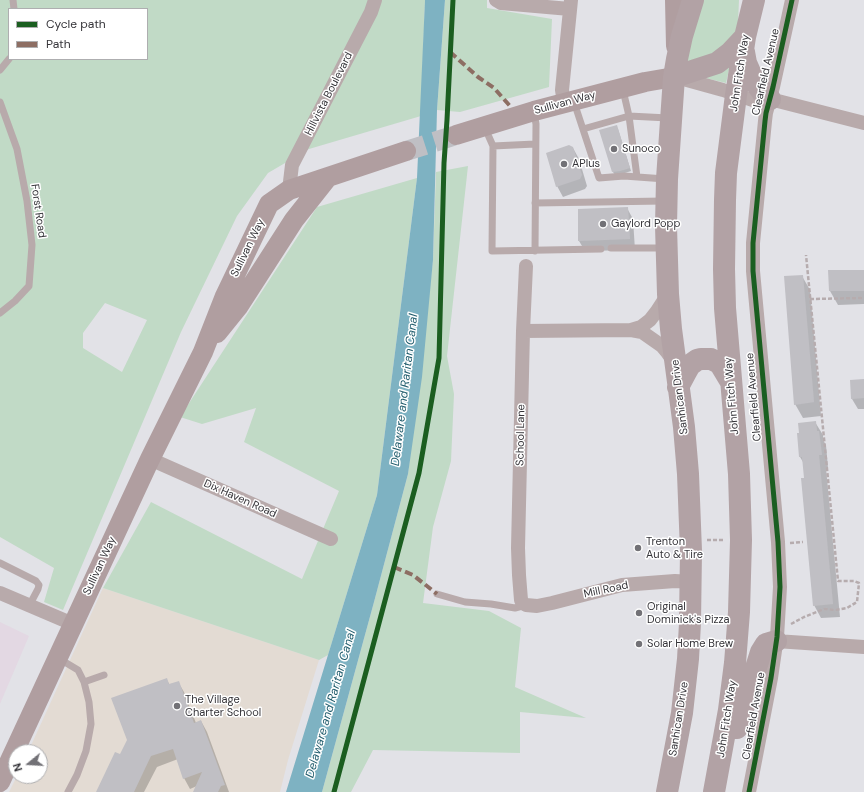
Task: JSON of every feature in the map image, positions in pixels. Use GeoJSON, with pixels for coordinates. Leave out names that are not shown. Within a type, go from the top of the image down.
{"type":"FeatureCollection","features":[{"type":"Feature","properties":{"kind":"highway"},"geometry":{"type":"LineString","coordinates":[[693,0],[685,24],[675,68],[717,63],[744,44],[746,63],[753,79],[770,99]]}},
{"type":"Feature","properties":{"kind":"highway","name":"John Fitch Way"},"geometry":{"type":"LineString","coordinates":[[714,792],[729,710],[734,671],[739,612],[741,540],[739,474],[725,308],[724,227],[726,173],[736,95],[752,4]]}},
{"type":"Feature","properties":{"kind":"highway","name":"Sanhican Drive"},"geometry":{"type":"LineString","coordinates":[[667,792],[682,713],[690,623],[691,582],[691,536],[688,474],[684,427],[668,294],[666,248],[667,179],[675,68]]}},
{"type":"Feature","properties":{"kind":"highway"},"geometry":{"type":"LineString","coordinates":[[678,387],[690,364],[701,358],[711,359],[718,363],[731,382]]}},
{"type":"Feature","properties":{"kind":"highway"},"geometry":{"type":"LineString","coordinates":[[719,770],[738,726],[761,652],[766,644],[783,633]]}},
{"type":"Feature","properties":{"kind":"main road","name":"Sanhican Drive"},"geometry":{"type":"LineString","coordinates":[[675,0],[675,68]]}},
{"type":"Feature","properties":{"kind":"main road","name":"Sullivan Way"},"geometry":{"type":"LineString","coordinates":[[456,135],[534,111],[656,79],[675,68]]}},
{"type":"Feature","properties":{"kind":"main road","name":"Sullivan Way"},"geometry":{"type":"LineString","coordinates":[[0,782],[150,459],[203,352],[224,296],[269,204],[289,190],[363,164],[406,151]]}},
{"type":"Feature","properties":{"kind":"main road","name":"Sullivan Way"},"geometry":{"type":"LineString","coordinates":[[203,352],[238,306],[294,220],[328,177]]}},
{"type":"Feature","properties":{"kind":"main road"},"geometry":{"type":"LineString","coordinates":[[254,282],[267,246],[283,211],[289,190]]}},
{"type":"Feature","properties":{"kind":"street","name":"Hillvista Boulevard"},"geometry":{"type":"LineString","coordinates":[[289,190],[292,165],[371,12],[375,0]]}},
{"type":"Feature","properties":{"kind":"street"},"geometry":{"type":"LineString","coordinates":[[496,0],[501,2],[570,4],[562,90],[569,102]]}},
{"type":"Feature","properties":{"kind":"street","name":"Clearfield Avenue"},"geometry":{"type":"LineString","coordinates":[[750,792],[771,678],[783,633],[779,609],[780,587],[778,542],[753,271],[756,214],[766,113],[792,0]]}},
{"type":"Feature","properties":{"kind":"street"},"geometry":{"type":"LineString","coordinates":[[675,68],[723,90],[761,103],[770,99],[864,122]]}},
{"type":"Feature","properties":{"kind":"street","name":"School Lane"},"geometry":{"type":"LineString","coordinates":[[524,604],[521,600],[518,548],[526,266]]}},
{"type":"Feature","properties":{"kind":"street"},"geometry":{"type":"LineString","coordinates":[[631,330],[641,327],[650,320],[668,294]]}},
{"type":"Feature","properties":{"kind":"street"},"geometry":{"type":"LineString","coordinates":[[523,331],[631,330],[642,332],[662,346],[676,364]]}},
{"type":"Feature","properties":{"kind":"street","name":"Dix Haven Road"},"geometry":{"type":"LineString","coordinates":[[150,459],[331,539]]}},
{"type":"Feature","properties":{"kind":"street","name":"Mill Road"},"geometry":{"type":"LineString","coordinates":[[524,604],[537,606],[622,585],[675,581],[691,582]]}},
{"type":"Feature","properties":{"kind":"street"},"geometry":{"type":"LineString","coordinates":[[0,593],[73,624]]}},
{"type":"Feature","properties":{"kind":"street"},"geometry":{"type":"LineString","coordinates":[[783,633],[864,647]]}},
{"type":"Feature","properties":{"kind":"lane"},"geometry":{"type":"LineString","coordinates":[[0,70],[8,60]]}},
{"type":"Feature","properties":{"kind":"lane"},"geometry":{"type":"LineString","coordinates":[[623,88],[630,116],[637,177]]}},
{"type":"Feature","properties":{"kind":"lane","name":"Forst Road"},"geometry":{"type":"LineString","coordinates":[[0,102],[17,149],[27,201],[32,245],[29,286],[15,301],[0,313]]}},
{"type":"Feature","properties":{"kind":"lane"},"geometry":{"type":"LineString","coordinates":[[569,102],[583,129],[599,178],[624,176],[667,179]]}},
{"type":"Feature","properties":{"kind":"lane"},"geometry":{"type":"LineString","coordinates":[[534,111],[536,124],[535,250]]}},
{"type":"Feature","properties":{"kind":"lane"},"geometry":{"type":"LineString","coordinates":[[583,129],[630,116],[671,118]]}},
{"type":"Feature","properties":{"kind":"lane"},"geometry":{"type":"LineString","coordinates":[[485,126],[493,146],[492,251],[601,249]]}},
{"type":"Feature","properties":{"kind":"lane"},"geometry":{"type":"LineString","coordinates":[[493,146],[536,144]]}},
{"type":"Feature","properties":{"kind":"lane"},"geometry":{"type":"LineString","coordinates":[[535,203],[666,201]]}},
{"type":"Feature","properties":{"kind":"lane"},"geometry":{"type":"LineString","coordinates":[[611,248],[666,248]]}},
{"type":"Feature","properties":{"kind":"lane"},"geometry":{"type":"LineString","coordinates":[[0,563],[36,580],[39,585],[30,606]]}},
{"type":"Feature","properties":{"kind":"lane"},"geometry":{"type":"LineString","coordinates":[[437,594],[465,602],[515,608],[524,604]]}},
{"type":"Feature","properties":{"kind":"lane"},"geometry":{"type":"LineString","coordinates":[[58,657],[78,670],[84,682],[89,702],[91,724],[86,751],[78,775],[68,792]]}},
{"type":"Feature","properties":{"kind":"lane"},"geometry":{"type":"LineString","coordinates":[[84,682],[104,675]]}},
{"type":"Feature","properties":{"kind":"path"},"geometry":{"type":"LineString","coordinates":[[783,633],[804,617],[824,609],[836,610],[847,608],[857,602],[859,583],[854,581],[838,581],[806,255]]}},
{"type":"Feature","properties":{"kind":"path"},"geometry":{"type":"LineString","coordinates":[[810,299],[864,298]]}},
{"type":"Feature","properties":{"kind":"path"},"geometry":{"type":"LineString","coordinates":[[788,544],[803,542]]}},
{"type":"Feature","properties":{"kind":"shaded area","name":"The Village Charter School"},"geometry":{"type":"Polygon","coordinates":[[[103,588],[319,660],[288,760],[280,792],[9,792],[13,784],[48,784],[48,744],[32,744],[103,588]]]}},
{"type":"Feature","properties":{"kind":"shaded area"},"geometry":{"type":"Polygon","coordinates":[[[0,622],[29,636],[0,704],[0,622]]]}},
{"type":"Feature","properties":{"kind":"green space"},"geometry":{"type":"Polygon","coordinates":[[[0,0],[425,0],[421,116],[309,149],[268,173],[237,216],[181,332],[63,610],[44,602],[54,568],[0,537],[0,0]],[[105,303],[83,333],[83,348],[122,372],[147,320],[105,303]]]}},
{"type":"Feature","properties":{"kind":"green space"},"geometry":{"type":"Polygon","coordinates":[[[445,0],[487,0],[487,8],[552,19],[549,87],[460,112],[437,110],[445,0]]]}},
{"type":"Feature","properties":{"kind":"green space"},"geometry":{"type":"Polygon","coordinates":[[[701,0],[739,0],[738,23],[735,34],[720,51],[685,65],[701,0]]]}},
{"type":"Feature","properties":{"kind":"green space"},"geometry":{"type":"Polygon","coordinates":[[[731,61],[726,83],[701,77],[731,61]]]}},
{"type":"Feature","properties":{"kind":"green space"},"geometry":{"type":"Polygon","coordinates":[[[468,166],[447,356],[454,394],[451,461],[433,527],[423,603],[489,611],[521,628],[515,687],[586,718],[520,712],[520,753],[373,750],[351,792],[322,792],[408,474],[433,260],[436,172],[468,166]]]}},
{"type":"Feature","properties":{"kind":"green space"},"geometry":{"type":"Polygon","coordinates":[[[417,178],[377,495],[328,655],[319,660],[103,588],[151,502],[302,579],[339,491],[244,442],[256,408],[202,424],[180,417],[317,207],[417,178]]]}},
{"type":"Feature","properties":{"kind":"water","name":"Delaware and Raritan Canal"},"geometry":{"type":"Polygon","coordinates":[[[425,0],[445,0],[437,110],[433,260],[422,377],[408,474],[322,792],[286,792],[377,495],[417,178],[425,0]]]}},
{"type":"Feature","properties":{"kind":"building"},"geometry":{"type":"Polygon","coordinates":[[[617,125],[630,168],[612,172],[599,130],[617,125]]]}},
{"type":"Feature","properties":{"kind":"building","name":"APlus"},"geometry":{"type":"Polygon","coordinates":[[[569,145],[573,147],[582,175],[580,179],[556,187],[546,153],[569,145]]]}},
{"type":"Feature","properties":{"kind":"building","name":"Gaylord Popp"},"geometry":{"type":"Polygon","coordinates":[[[628,207],[630,239],[578,241],[578,209],[628,207]]]}},
{"type":"Feature","properties":{"kind":"building"},"geometry":{"type":"Polygon","coordinates":[[[828,270],[864,270],[864,291],[829,291],[828,270]]]}},
{"type":"Feature","properties":{"kind":"building"},"geometry":{"type":"Polygon","coordinates":[[[803,275],[814,402],[794,405],[784,276],[803,275]]]}},
{"type":"Feature","properties":{"kind":"building"},"geometry":{"type":"Polygon","coordinates":[[[864,379],[864,398],[851,399],[850,380],[864,379]]]}},
{"type":"Feature","properties":{"kind":"building"},"geometry":{"type":"Polygon","coordinates":[[[816,421],[817,431],[819,431],[822,455],[819,455],[833,604],[813,606],[801,478],[804,478],[802,457],[799,457],[797,433],[799,433],[798,423],[816,421]]]}},
{"type":"Feature","properties":{"kind":"building"},"geometry":{"type":"Polygon","coordinates":[[[167,678],[169,684],[179,681],[194,723],[201,720],[225,785],[221,786],[218,792],[193,792],[202,772],[183,779],[173,749],[151,756],[134,792],[96,792],[115,752],[120,754],[127,740],[111,698],[167,678]]]}},
{"type":"Feature","properties":{"kind":"tunnel"},"geometry":{"type":"LineString","coordinates":[[406,151],[456,135]]}},
{"type":"Feature","properties":{"kind":"marked path"},"geometry":{"type":"LineString","coordinates":[[450,52],[478,77],[494,88],[510,106]]}},
{"type":"Feature","properties":{"kind":"marked path"},"geometry":{"type":"LineString","coordinates":[[394,567],[413,575],[437,594]]}},
{"type":"Feature","properties":{"kind":"cycle path"},"geometry":{"type":"LineString","coordinates":[[334,792],[419,473],[439,358],[444,163],[453,0]]}},
{"type":"Feature","properties":{"kind":"cycle path"},"geometry":{"type":"LineString","coordinates":[[749,792],[771,678],[777,637],[780,587],[778,542],[753,271],[753,243],[766,113],[792,0]]}},
{"type":"Feature","properties":{"kind":"place","name":"Sunoco"},"geometry":{"type":"Point","coordinates":[614,149]}},
{"type":"Feature","properties":{"kind":"place","name":"APlus"},"geometry":{"type":"Point","coordinates":[564,164]}},
{"type":"Feature","properties":{"kind":"place","name":"Gaylord Popp"},"geometry":{"type":"Point","coordinates":[603,224]}},
{"type":"Feature","properties":{"kind":"place","name":"Trenton Auto & Tire"},"geometry":{"type":"Point","coordinates":[638,548]}},
{"type":"Feature","properties":{"kind":"place","name":"Original Dominick's Pizza"},"geometry":{"type":"Point","coordinates":[639,613]}},
{"type":"Feature","properties":{"kind":"place","name":"Solar Home Brew"},"geometry":{"type":"Point","coordinates":[639,644]}},
{"type":"Feature","properties":{"kind":"place","name":"The Village Charter School"},"geometry":{"type":"Point","coordinates":[177,706]}}]}
